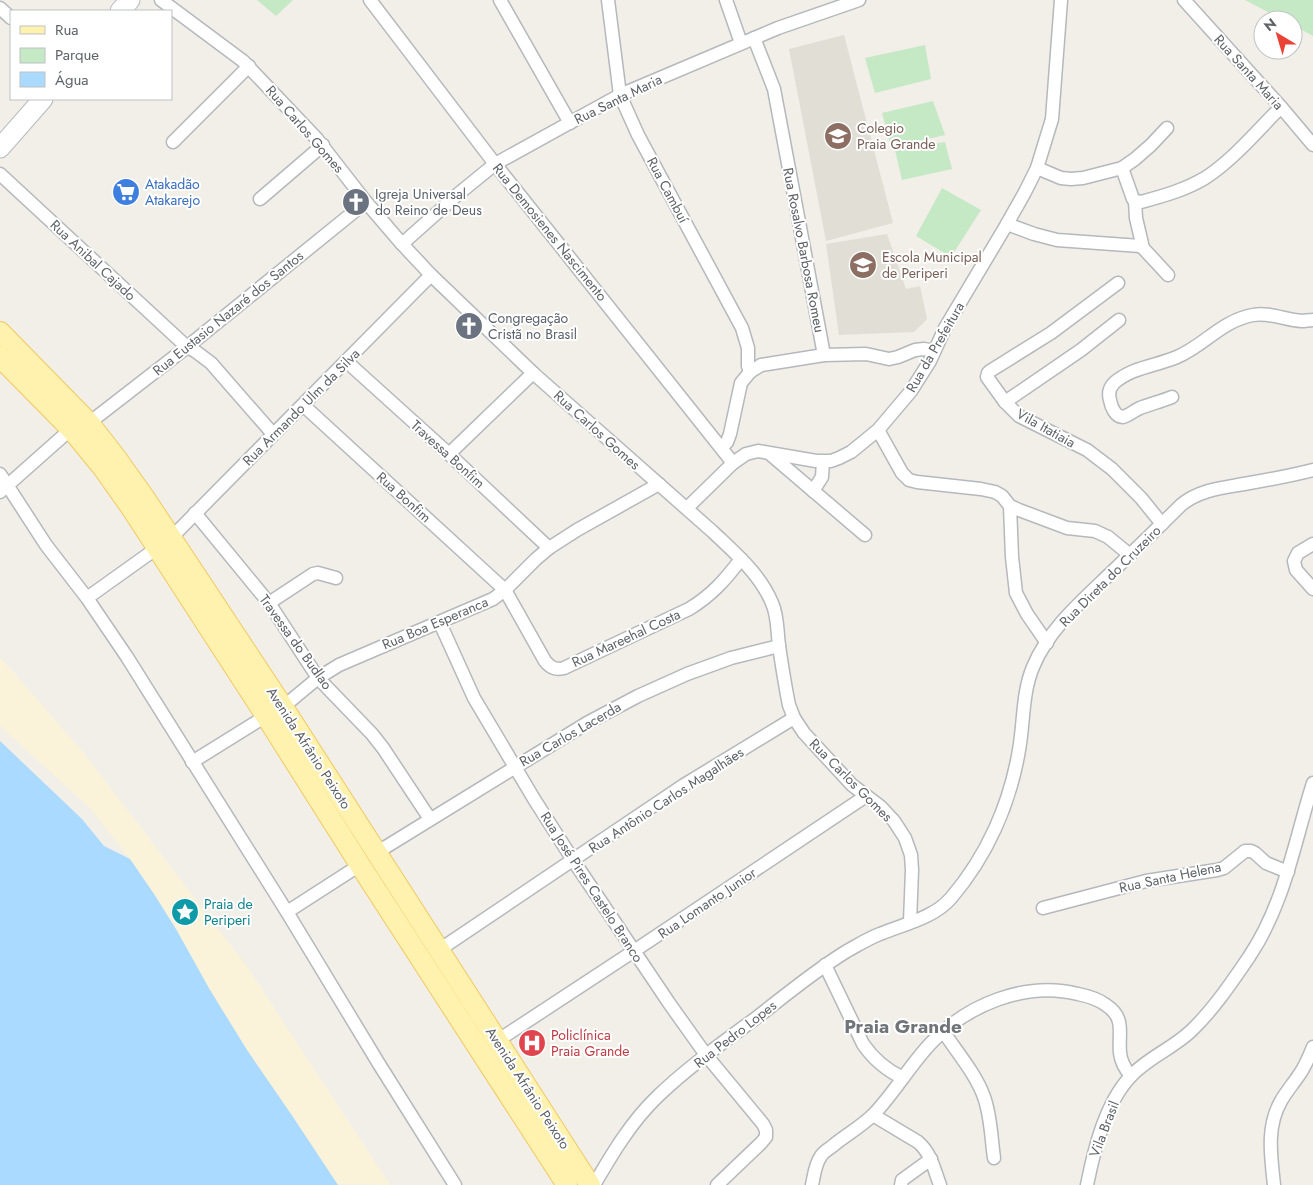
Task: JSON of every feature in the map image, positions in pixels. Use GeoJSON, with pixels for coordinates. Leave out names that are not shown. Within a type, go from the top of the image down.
{"type":"FeatureCollection","features":[{"type":"Feature","properties":{"kind":"main road"},"geometry":{"type":"LineString","coordinates":[[121,10],[130,0]]}},
{"type":"Feature","properties":{"kind":"main road"},"geometry":{"type":"LineString","coordinates":[[0,148],[42,100]]}},
{"type":"Feature","properties":{"kind":"main road","name":"Avenida Afrânio Peixoto"},"geometry":{"type":"LineString","coordinates":[[0,332],[80,426],[103,468],[164,543],[275,712],[368,859],[567,1185]]}},
{"type":"Feature","properties":{"kind":"main road","name":"Avenida Afrânio Peixoto"},"geometry":{"type":"LineString","coordinates":[[0,357],[80,426]]}},
{"type":"Feature","properties":{"kind":"main road","name":"Avenida Afrânio Peixoto"},"geometry":{"type":"LineString","coordinates":[[368,859],[439,950],[590,1185]]}},
{"type":"Feature","properties":{"kind":"street","name":"Rua Carlos Gomes"},"geometry":{"type":"LineString","coordinates":[[161,0],[236,55],[248,66],[323,145],[366,202],[431,275],[533,373],[687,508],[742,559],[765,589],[773,604],[787,695],[794,718],[804,733],[840,773],[852,785],[881,807],[894,821],[905,838],[911,855],[912,870],[910,922]]}},
{"type":"Feature","properties":{"kind":"street","name":"Rua Demosienes Nascimento"},"geometry":{"type":"LineString","coordinates":[[370,0],[495,164],[733,463]]}},
{"type":"Feature","properties":{"kind":"street"},"geometry":{"type":"LineString","coordinates":[[500,0],[570,123]]}},
{"type":"Feature","properties":{"kind":"street","name":"Rua Cambuí"},"geometry":{"type":"LineString","coordinates":[[608,0],[620,95],[638,135],[742,328],[748,348],[750,372]]}},
{"type":"Feature","properties":{"kind":"street"},"geometry":{"type":"LineString","coordinates":[[726,0],[741,43]]}},
{"type":"Feature","properties":{"kind":"street","name":"Rua Santa Maria"},"geometry":{"type":"LineString","coordinates":[[402,244],[495,164],[620,95],[778,28],[859,0]]}},
{"type":"Feature","properties":{"kind":"street","name":"Rua da Prefeitura"},"geometry":{"type":"LineString","coordinates":[[687,508],[733,463],[740,457],[752,452],[763,452],[823,462],[839,458],[851,452],[878,430],[911,391],[921,377],[945,328],[1007,224],[1037,168],[1052,119],[1061,0]]}},
{"type":"Feature","properties":{"kind":"street","name":"Rua Santa Maria"},"geometry":{"type":"LineString","coordinates":[[1184,0],[1313,145]]}},
{"type":"Feature","properties":{"kind":"street"},"geometry":{"type":"LineString","coordinates":[[0,8],[10,17]]}},
{"type":"Feature","properties":{"kind":"street","name":"Rua Rosalvo Barbosa Romeu"},"geometry":{"type":"LineString","coordinates":[[754,38],[774,89],[824,355]]}},
{"type":"Feature","properties":{"kind":"street"},"geometry":{"type":"LineString","coordinates":[[173,142],[248,66]]}},
{"type":"Feature","properties":{"kind":"street"},"geometry":{"type":"LineString","coordinates":[[1135,201],[1140,202],[1164,196],[1185,189],[1205,178],[1226,163],[1281,107]]}},
{"type":"Feature","properties":{"kind":"street"},"geometry":{"type":"LineString","coordinates":[[1037,168],[1061,178],[1071,179],[1083,178],[1122,168],[1135,159],[1167,128]]}},
{"type":"Feature","properties":{"kind":"street"},"geometry":{"type":"LineString","coordinates":[[260,199],[323,145]]}},
{"type":"Feature","properties":{"kind":"street"},"geometry":{"type":"LineString","coordinates":[[1122,168],[1135,201],[1136,218],[1143,248]]}},
{"type":"Feature","properties":{"kind":"street","name":"Rua Anibal Cajado"},"geometry":{"type":"LineString","coordinates":[[0,174],[187,347],[211,363],[273,434]]}},
{"type":"Feature","properties":{"kind":"street","name":"Rua Eustasio Nazaré dos Santos"},"geometry":{"type":"LineString","coordinates":[[4,489],[80,426],[187,347],[366,202]]}},
{"type":"Feature","properties":{"kind":"street"},"geometry":{"type":"LineString","coordinates":[[1007,224],[1057,240],[1140,246],[1168,275]]}},
{"type":"Feature","properties":{"kind":"street","name":"Rua Armando Ulm da Silva"},"geometry":{"type":"LineString","coordinates":[[86,598],[164,543],[431,275]]}},
{"type":"Feature","properties":{"kind":"street","name":"Vila Itatiaia"},"geometry":{"type":"LineString","coordinates":[[1118,283],[1051,333],[988,373],[988,379],[1005,402],[1019,416],[1087,450],[1112,469],[1141,498],[1162,524]]}},
{"type":"Feature","properties":{"kind":"street"},"geometry":{"type":"LineString","coordinates":[[1172,397],[1124,417],[1118,416],[1115,412],[1109,398],[1109,392],[1110,387],[1121,378],[1140,368],[1178,356],[1192,349],[1228,323],[1242,318],[1264,314],[1302,321],[1313,320]]}},
{"type":"Feature","properties":{"kind":"street"},"geometry":{"type":"LineString","coordinates":[[1005,402],[1051,372],[1118,320]]}},
{"type":"Feature","properties":{"kind":"street"},"geometry":{"type":"LineString","coordinates":[[722,448],[730,434],[741,383],[750,372],[761,365],[824,355],[866,354],[889,359],[915,350],[934,351]]}},
{"type":"Feature","properties":{"kind":"street","name":"Travessa Bonfim"},"geometry":{"type":"LineString","coordinates":[[346,361],[549,548]]}},
{"type":"Feature","properties":{"kind":"street"},"geometry":{"type":"LineString","coordinates":[[449,454],[533,373]]}},
{"type":"Feature","properties":{"kind":"street","name":"Rua Bonfim"},"geometry":{"type":"LineString","coordinates":[[303,405],[505,590]]}},
{"type":"Feature","properties":{"kind":"street"},"geometry":{"type":"LineString","coordinates":[[878,430],[898,467],[909,480],[995,492],[1000,494],[1010,506],[1052,523],[1067,528],[1095,531],[1108,537],[1130,555]]}},
{"type":"Feature","properties":{"kind":"street"},"geometry":{"type":"LineString","coordinates":[[770,454],[865,536]]}},
{"type":"Feature","properties":{"kind":"street"},"geometry":{"type":"LineString","coordinates":[[813,491],[822,477],[823,462]]}},
{"type":"Feature","properties":{"kind":"street","name":"Rua Direta do Cruzeiro"},"geometry":{"type":"LineString","coordinates":[[910,922],[929,916],[950,900],[981,856],[998,824],[1009,794],[1019,750],[1027,685],[1033,668],[1046,643],[1073,610],[1187,500],[1201,493],[1297,475],[1313,470]]}},
{"type":"Feature","properties":{"kind":"street"},"geometry":{"type":"LineString","coordinates":[[0,474],[4,489],[86,598],[127,657],[455,1185]]}},
{"type":"Feature","properties":{"kind":"street","name":"Rua Boa Esperanca"},"geometry":{"type":"LineString","coordinates":[[192,762],[275,712],[318,678],[339,665],[493,599],[549,548],[659,484]]}},
{"type":"Feature","properties":{"kind":"street"},"geometry":{"type":"LineString","coordinates":[[1010,506],[1016,593],[1046,643]]}},
{"type":"Feature","properties":{"kind":"street","name":"Travessa do Budlao"},"geometry":{"type":"LineString","coordinates":[[195,513],[269,603],[318,678],[383,748],[430,819]]}},
{"type":"Feature","properties":{"kind":"street"},"geometry":{"type":"LineString","coordinates":[[1313,544],[1298,553],[1294,561],[1296,570],[1313,589]]}},
{"type":"Feature","properties":{"kind":"street","name":"Rua Mareehal Costa"},"geometry":{"type":"LineString","coordinates":[[505,590],[545,661],[557,670],[695,605],[716,589],[742,559]]}},
{"type":"Feature","properties":{"kind":"street"},"geometry":{"type":"LineString","coordinates":[[269,603],[313,574],[318,573],[336,578]]}},
{"type":"Feature","properties":{"kind":"street","name":"Rua José Pires Castelo Branco"},"geometry":{"type":"LineString","coordinates":[[440,623],[474,698],[573,860],[706,1055],[764,1124],[766,1137],[717,1185]]}},
{"type":"Feature","properties":{"kind":"street","name":"Rua Carlos Lacerda"},"geometry":{"type":"LineString","coordinates":[[287,912],[430,819],[587,723],[638,696],[687,674],[731,658],[779,646]]}},
{"type":"Feature","properties":{"kind":"street","name":"Rua Antônio Carlos Magalhães"},"geometry":{"type":"LineString","coordinates":[[439,950],[684,785],[794,718]]}},
{"type":"Feature","properties":{"kind":"street","name":"Vila Brasil"},"geometry":{"type":"LineString","coordinates":[[1086,1185],[1105,1120],[1120,1090],[1142,1066],[1190,1031],[1214,1004],[1250,956],[1274,913],[1288,872],[1302,816],[1313,783]]}},
{"type":"Feature","properties":{"kind":"street","name":"Rua Lomanto Junior"},"geometry":{"type":"LineString","coordinates":[[497,1041],[866,796]]}},
{"type":"Feature","properties":{"kind":"street","name":"Rua Santa Helena"},"geometry":{"type":"LineString","coordinates":[[1042,908],[1146,881],[1217,870],[1224,868],[1245,851],[1251,851],[1266,863],[1288,872]]}},
{"type":"Feature","properties":{"kind":"street","name":"Rua Pedro Lopes"},"geometry":{"type":"LineString","coordinates":[[594,1185],[613,1152],[650,1105],[706,1055],[825,965],[877,935],[910,922]]}},
{"type":"Feature","properties":{"kind":"street"},"geometry":{"type":"LineString","coordinates":[[825,965],[863,1044],[871,1056],[890,1072],[903,1078]]}},
{"type":"Feature","properties":{"kind":"street"},"geometry":{"type":"LineString","coordinates":[[812,1185],[820,1157],[873,1115],[930,1043],[978,1008],[1012,994],[1032,990],[1054,989],[1090,997],[1112,1009],[1119,1020],[1120,1054],[1126,1070],[1131,1076]]}},
{"type":"Feature","properties":{"kind":"street"},"geometry":{"type":"LineString","coordinates":[[943,1032],[976,1079],[984,1096],[994,1158]]}},
{"type":"Feature","properties":{"kind":"street"},"geometry":{"type":"LineString","coordinates":[[1274,1185],[1270,1143],[1271,1125],[1281,1100],[1300,1074],[1313,1047]]}},
{"type":"Feature","properties":{"kind":"street"},"geometry":{"type":"LineString","coordinates":[[873,1115],[922,1146],[931,1159],[940,1185]]}},
{"type":"Feature","properties":{"kind":"street"},"geometry":{"type":"LineString","coordinates":[[901,1185],[902,1180],[931,1159]]}},
{"type":"Feature","properties":{"kind":"shaded area","name":"Colegio Praia Grande"},"geometry":{"type":"Polygon","coordinates":[[[844,35],[893,223],[826,241],[789,49],[844,35]]]}},
{"type":"Feature","properties":{"kind":"shaded area","name":"Escola Municipal de Periperi"},"geometry":{"type":"Polygon","coordinates":[[[887,234],[906,289],[920,286],[927,319],[914,332],[839,335],[826,244],[887,234]]]}},
{"type":"Feature","properties":{"kind":"green space"},"geometry":{"type":"Polygon","coordinates":[[[257,0],[293,0],[276,16],[257,0]]]}},
{"type":"Feature","properties":{"kind":"green space"},"geometry":{"type":"Polygon","coordinates":[[[1245,0],[1313,0],[1313,36],[1303,30],[1303,10],[1264,10],[1245,0]]]}},
{"type":"Feature","properties":{"kind":"green space"},"geometry":{"type":"Polygon","coordinates":[[[925,45],[931,79],[875,93],[865,58],[925,45]]]}},
{"type":"Feature","properties":{"kind":"green space"},"geometry":{"type":"Polygon","coordinates":[[[933,101],[945,135],[891,147],[882,113],[933,101]]]}},
{"type":"Feature","properties":{"kind":"green space"},"geometry":{"type":"Polygon","coordinates":[[[945,142],[952,169],[902,180],[895,150],[945,142]]]}},
{"type":"Feature","properties":{"kind":"green space"},"geometry":{"type":"Polygon","coordinates":[[[942,188],[981,210],[951,257],[916,236],[942,188]]]}},
{"type":"Feature","properties":{"kind":"sand","name":"Praia de Periperi"},"geometry":{"type":"Polygon","coordinates":[[[0,657],[83,752],[248,968],[390,1185],[337,1184],[247,1050],[210,990],[176,929],[130,859],[90,808],[0,726],[0,657]]]}},
{"type":"Feature","properties":{"kind":"water"},"geometry":{"type":"Polygon","coordinates":[[[0,741],[82,819],[104,846],[130,859],[176,929],[210,990],[247,1050],[338,1185],[0,1185],[0,741]]]}},
{"type":"Feature","properties":{"kind":"place","name":"Colegio Praia Grande"},"geometry":{"type":"Point","coordinates":[838,136]}},
{"type":"Feature","properties":{"kind":"place","name":"Atakadão Atakarejo"},"geometry":{"type":"Point","coordinates":[126,192]}},
{"type":"Feature","properties":{"kind":"place","name":"Igreja Universal do Reino de Deus"},"geometry":{"type":"Point","coordinates":[356,202]}},
{"type":"Feature","properties":{"kind":"place","name":"Escola Municipal de Periperi"},"geometry":{"type":"Point","coordinates":[863,265]}},
{"type":"Feature","properties":{"kind":"place","name":"Congregação Cristã no Brasil"},"geometry":{"type":"Point","coordinates":[469,326]}},
{"type":"Feature","properties":{"kind":"place","name":"Praia de Periperi"},"geometry":{"type":"Point","coordinates":[185,912]}},
{"type":"Feature","properties":{"kind":"place","name":"Policlínica Praia Grande"},"geometry":{"type":"Point","coordinates":[532,1043]}},
{"type":"Feature","properties":{"kind":"district","name":"Praia Grande"},"geometry":{"type":"Point","coordinates":[903,1026]}}]}
